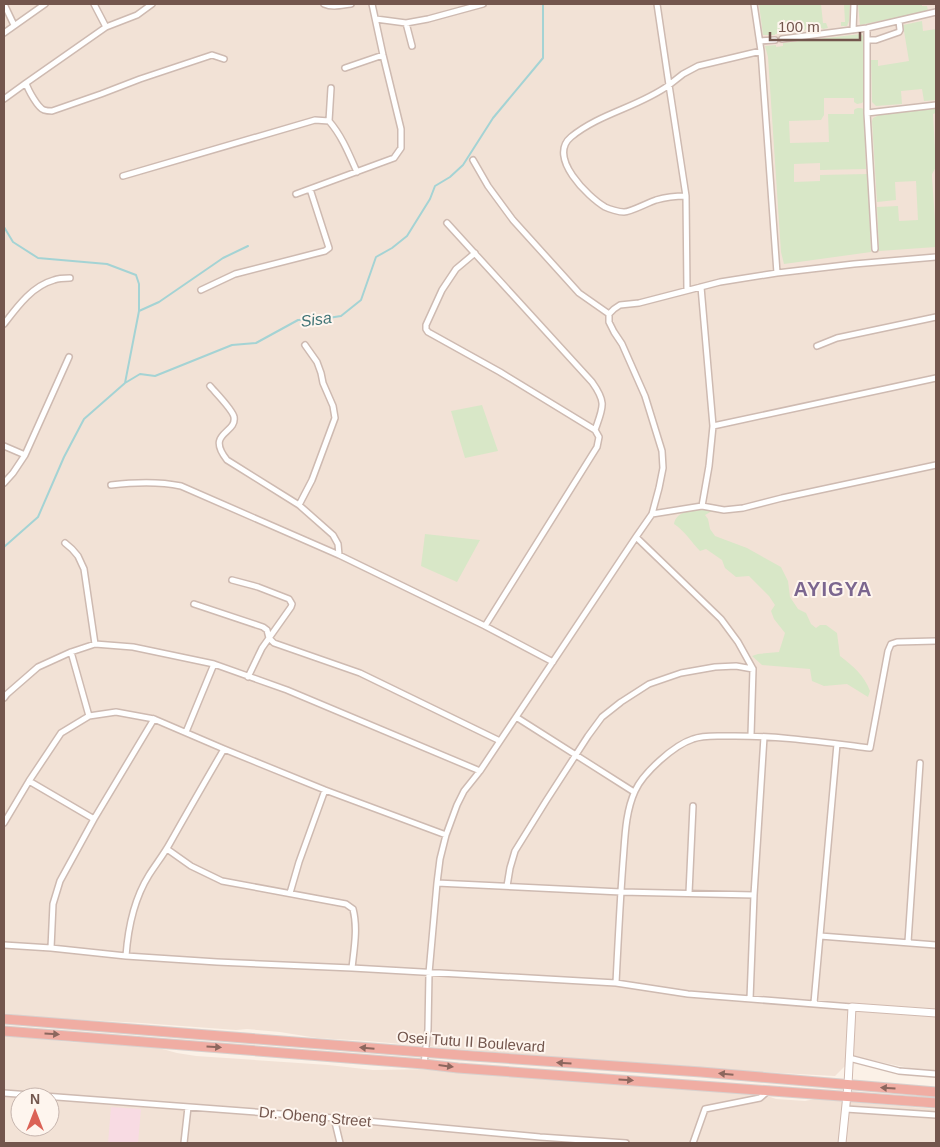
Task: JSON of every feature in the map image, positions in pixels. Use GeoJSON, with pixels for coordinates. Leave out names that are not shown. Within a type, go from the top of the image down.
{"type":"FeatureCollection","features":[{"type":"Feature","properties":{"kind":"highway","name":"Osei Tutu II Boulevard"},"geometry":{"type":"LineString","coordinates":[[4,1019],[701,1072],[936,1092]]}},
{"type":"Feature","properties":{"kind":"highway","name":"Osei Tutu II Boulevard"},"geometry":{"type":"LineString","coordinates":[[4,1030],[468,1068],[936,1103]]}},
{"type":"Feature","properties":{"kind":"street"},"geometry":{"type":"LineString","coordinates":[[4,4],[14,26]]}},
{"type":"Feature","properties":{"kind":"street"},"geometry":{"type":"LineString","coordinates":[[4,33],[45,4]]}},
{"type":"Feature","properties":{"kind":"street"},"geometry":{"type":"LineString","coordinates":[[94,4],[106,28]]}},
{"type":"Feature","properties":{"kind":"street"},"geometry":{"type":"LineString","coordinates":[[4,99],[106,28],[137,15],[152,4]]}},
{"type":"Feature","properties":{"kind":"street"},"geometry":{"type":"LineString","coordinates":[[324,4],[335,6],[351,4]]}},
{"type":"Feature","properties":{"kind":"street"},"geometry":{"type":"LineString","coordinates":[[296,194],[394,158],[401,148],[401,129],[372,4]]}},
{"type":"Feature","properties":{"kind":"street"},"geometry":{"type":"LineString","coordinates":[[376,19],[406,23],[483,4]]}},
{"type":"Feature","properties":{"kind":"street"},"geometry":{"type":"LineString","coordinates":[[657,4],[686,196],[687,290]]}},
{"type":"Feature","properties":{"kind":"street"},"geometry":{"type":"LineString","coordinates":[[754,4],[761,51],[777,273]]}},
{"type":"Feature","properties":{"kind":"street"},"geometry":{"type":"LineString","coordinates":[[853,30],[854,4]]}},
{"type":"Feature","properties":{"kind":"street"},"geometry":{"type":"LineString","coordinates":[[760,41],[867,28],[936,12]]}},
{"type":"Feature","properties":{"kind":"street"},"geometry":{"type":"LineString","coordinates":[[867,40],[876,40],[899,32],[898,21]]}},
{"type":"Feature","properties":{"kind":"street"},"geometry":{"type":"LineString","coordinates":[[406,23],[412,46]]}},
{"type":"Feature","properties":{"kind":"street"},"geometry":{"type":"LineString","coordinates":[[867,28],[867,113],[875,249]]}},
{"type":"Feature","properties":{"kind":"street"},"geometry":{"type":"LineString","coordinates":[[686,196],[673,196],[656,200],[624,212],[606,208],[583,190],[571,173],[564,156],[565,144],[570,138],[598,120],[664,88],[698,66],[761,51]]}},
{"type":"Feature","properties":{"kind":"street"},"geometry":{"type":"LineString","coordinates":[[26,83],[42,109],[52,111],[140,79],[212,56],[224,59]]}},
{"type":"Feature","properties":{"kind":"street"},"geometry":{"type":"LineString","coordinates":[[345,68],[383,56]]}},
{"type":"Feature","properties":{"kind":"street"},"geometry":{"type":"LineString","coordinates":[[331,88],[329,121],[341,136],[357,172]]}},
{"type":"Feature","properties":{"kind":"street"},"geometry":{"type":"LineString","coordinates":[[867,113],[936,105]]}},
{"type":"Feature","properties":{"kind":"street"},"geometry":{"type":"LineString","coordinates":[[123,176],[315,120],[329,121]]}},
{"type":"Feature","properties":{"kind":"street"},"geometry":{"type":"LineString","coordinates":[[474,160],[488,186],[513,220],[579,293],[609,314]]}},
{"type":"Feature","properties":{"kind":"street"},"geometry":{"type":"LineString","coordinates":[[201,290],[235,274],[325,251],[328,248],[310,188]]}},
{"type":"Feature","properties":{"kind":"street"},"geometry":{"type":"LineString","coordinates":[[448,223],[592,382],[602,400],[602,409],[595,430]]}},
{"type":"Feature","properties":{"kind":"street"},"geometry":{"type":"LineString","coordinates":[[475,253],[456,270],[442,290],[426,325],[428,332],[500,372],[595,430],[599,437],[597,447],[485,626]]}},
{"type":"Feature","properties":{"kind":"street"},"geometry":{"type":"LineString","coordinates":[[424,1064],[428,1029],[429,973],[437,883],[440,859],[451,819],[464,791],[480,771],[652,514],[659,488],[662,451],[645,396],[622,344],[609,322],[609,314],[620,305],[639,303],[720,282],[777,273],[936,257]]}},
{"type":"Feature","properties":{"kind":"street"},"geometry":{"type":"LineString","coordinates":[[4,324],[17,307],[38,287],[55,279],[70,278]]}},
{"type":"Feature","properties":{"kind":"street"},"geometry":{"type":"LineString","coordinates":[[701,286],[713,426],[702,506]]}},
{"type":"Feature","properties":{"kind":"street"},"geometry":{"type":"LineString","coordinates":[[817,346],[837,338],[936,318]]}},
{"type":"Feature","properties":{"kind":"street"},"geometry":{"type":"LineString","coordinates":[[298,505],[312,480],[335,418],[333,406],[323,383],[317,362],[305,345]]}},
{"type":"Feature","properties":{"kind":"street"},"geometry":{"type":"LineString","coordinates":[[4,483],[14,473],[25,455],[69,357]]}},
{"type":"Feature","properties":{"kind":"street"},"geometry":{"type":"LineString","coordinates":[[713,426],[936,378]]}},
{"type":"Feature","properties":{"kind":"street"},"geometry":{"type":"LineString","coordinates":[[210,386],[232,412],[234,418],[234,423],[221,436],[218,444],[220,451],[227,460],[298,505],[333,534],[338,544],[339,555]]}},
{"type":"Feature","properties":{"kind":"street"},"geometry":{"type":"LineString","coordinates":[[4,446],[25,455]]}},
{"type":"Feature","properties":{"kind":"street"},"geometry":{"type":"LineString","coordinates":[[652,514],[702,506],[724,510],[743,508],[936,465]]}},
{"type":"Feature","properties":{"kind":"street"},"geometry":{"type":"LineString","coordinates":[[111,485],[160,483],[181,486],[339,555],[485,626],[552,662]]}},
{"type":"Feature","properties":{"kind":"street"},"geometry":{"type":"LineString","coordinates":[[636,537],[720,619],[738,642],[753,669],[751,735]]}},
{"type":"Feature","properties":{"kind":"street"},"geometry":{"type":"LineString","coordinates":[[65,543],[78,556],[84,569],[95,644]]}},
{"type":"Feature","properties":{"kind":"street"},"geometry":{"type":"LineString","coordinates":[[232,580],[258,587],[292,601],[291,607],[262,648],[248,677]]}},
{"type":"Feature","properties":{"kind":"street"},"geometry":{"type":"LineString","coordinates":[[194,604],[263,627],[267,630],[269,638],[274,643],[360,673],[500,741]]}},
{"type":"Feature","properties":{"kind":"street"},"geometry":{"type":"LineString","coordinates":[[616,983],[621,892],[628,818],[634,792],[639,783],[658,762],[679,746],[692,739],[705,736],[751,735],[870,748],[890,644],[897,642],[936,641]]}},
{"type":"Feature","properties":{"kind":"street"},"geometry":{"type":"LineString","coordinates":[[4,698],[38,666],[71,652],[95,644],[133,647],[214,664],[287,690],[480,771]]}},
{"type":"Feature","properties":{"kind":"street"},"geometry":{"type":"LineString","coordinates":[[71,652],[89,716]]}},
{"type":"Feature","properties":{"kind":"street"},"geometry":{"type":"LineString","coordinates":[[186,732],[214,664]]}},
{"type":"Feature","properties":{"kind":"street"},"geometry":{"type":"LineString","coordinates":[[507,886],[515,851],[602,717],[648,684],[680,673],[715,667],[736,666],[753,669]]}},
{"type":"Feature","properties":{"kind":"street"},"geometry":{"type":"LineString","coordinates":[[4,823],[61,733],[89,716],[116,712],[154,718],[325,790],[446,835]]}},
{"type":"Feature","properties":{"kind":"street"},"geometry":{"type":"LineString","coordinates":[[516,717],[634,792]]}},
{"type":"Feature","properties":{"kind":"street"},"geometry":{"type":"LineString","coordinates":[[51,948],[53,904],[60,881],[94,818],[154,718]]}},
{"type":"Feature","properties":{"kind":"street"},"geometry":{"type":"LineString","coordinates":[[750,999],[754,895],[764,736]]}},
{"type":"Feature","properties":{"kind":"street"},"geometry":{"type":"LineString","coordinates":[[814,1003],[837,744]]}},
{"type":"Feature","properties":{"kind":"street"},"geometry":{"type":"LineString","coordinates":[[126,956],[127,940],[137,899],[148,877],[167,849],[224,749]]}},
{"type":"Feature","properties":{"kind":"street"},"geometry":{"type":"LineString","coordinates":[[908,942],[920,763]]}},
{"type":"Feature","properties":{"kind":"street"},"geometry":{"type":"LineString","coordinates":[[29,781],[94,818]]}},
{"type":"Feature","properties":{"kind":"street"},"geometry":{"type":"LineString","coordinates":[[290,893],[325,790]]}},
{"type":"Feature","properties":{"kind":"street"},"geometry":{"type":"LineString","coordinates":[[689,893],[693,806]]}},
{"type":"Feature","properties":{"kind":"street"},"geometry":{"type":"LineString","coordinates":[[167,849],[191,866],[222,881],[346,904],[353,909],[355,916],[356,934],[352,968]]}},
{"type":"Feature","properties":{"kind":"street"},"geometry":{"type":"LineString","coordinates":[[437,883],[621,892],[754,895]]}},
{"type":"Feature","properties":{"kind":"street"},"geometry":{"type":"LineString","coordinates":[[820,936],[936,945]]}},
{"type":"Feature","properties":{"kind":"street"},"geometry":{"type":"LineString","coordinates":[[4,945],[217,962],[616,983],[688,994],[936,1013]]}},
{"type":"Feature","properties":{"kind":"street"},"geometry":{"type":"LineString","coordinates":[[842,1143],[848,1096],[852,1007]]}},
{"type":"Feature","properties":{"kind":"street"},"geometry":{"type":"LineString","coordinates":[[849,1058],[900,1071],[936,1074]]}},
{"type":"Feature","properties":{"kind":"street"},"geometry":{"type":"LineString","coordinates":[[692,1143],[705,1109],[760,1098],[769,1090]]}},
{"type":"Feature","properties":{"kind":"street","name":"Dr. Obeng Street"},"geometry":{"type":"LineString","coordinates":[[4,1094],[334,1118],[626,1143]]}},
{"type":"Feature","properties":{"kind":"street"},"geometry":{"type":"LineString","coordinates":[[184,1143],[188,1107]]}},
{"type":"Feature","properties":{"kind":"street"},"geometry":{"type":"LineString","coordinates":[[846,1110],[936,1114]]}},
{"type":"Feature","properties":{"kind":"street"},"geometry":{"type":"LineString","coordinates":[[334,1118],[340,1143]]}},
{"type":"Feature","properties":{"kind":"shaded area"},"geometry":{"type":"Polygon","coordinates":[[[4,4],[936,4],[936,1071],[914,1069],[861,1058],[849,1062],[835,1076],[666,1067],[317,1038],[247,1029],[236,1030],[31,1017],[4,1013],[4,4]]]}},
{"type":"Feature","properties":{"kind":"shaded area"},"geometry":{"type":"Polygon","coordinates":[[[4,1035],[70,1042],[155,1047],[196,1056],[373,1070],[438,1069],[764,1095],[776,1099],[805,1101],[815,1099],[936,1109],[936,1143],[4,1143],[4,1035]]]}},
{"type":"Feature","properties":{"kind":"shaded area"},"geometry":{"type":"Polygon","coordinates":[[[111,1107],[141,1109],[138,1143],[108,1143],[111,1107]]]}},
{"type":"Feature","properties":{"kind":"green space"},"geometry":{"type":"Polygon","coordinates":[[[759,4],[821,4],[823,23],[826,23],[828,28],[823,29],[820,27],[804,31],[763,35],[759,4]]]}},
{"type":"Feature","properties":{"kind":"green space"},"geometry":{"type":"Polygon","coordinates":[[[844,4],[850,4],[849,21],[847,26],[841,26],[841,22],[845,22],[844,4]]]}},
{"type":"Feature","properties":{"kind":"green space"},"geometry":{"type":"Polygon","coordinates":[[[858,4],[922,4],[922,6],[927,6],[928,11],[860,25],[858,4]]]}},
{"type":"Feature","properties":{"kind":"green space"},"geometry":{"type":"Polygon","coordinates":[[[922,21],[923,31],[936,29],[936,100],[924,101],[922,89],[901,91],[902,104],[876,106],[872,102],[871,60],[878,60],[878,66],[909,61],[903,25],[922,21]]]}},
{"type":"Feature","properties":{"kind":"green space"},"geometry":{"type":"Polygon","coordinates":[[[861,34],[864,37],[863,102],[857,104],[854,102],[854,98],[824,98],[824,115],[821,120],[789,121],[790,143],[829,142],[828,114],[854,114],[855,109],[864,109],[866,169],[820,170],[820,163],[794,164],[794,182],[820,181],[820,175],[868,174],[871,252],[784,264],[781,252],[768,57],[765,46],[776,45],[776,47],[783,46],[783,43],[861,34]]]}},
{"type":"Feature","properties":{"kind":"green space"},"geometry":{"type":"Polygon","coordinates":[[[936,107],[936,113],[933,114],[936,167],[932,177],[936,247],[879,251],[877,207],[898,206],[899,221],[918,220],[916,181],[895,182],[896,200],[877,202],[873,118],[879,115],[936,107]]]}},
{"type":"Feature","properties":{"kind":"green space"},"geometry":{"type":"Polygon","coordinates":[[[482,405],[498,451],[465,458],[451,411],[482,405]]]}},
{"type":"Feature","properties":{"kind":"green space"},"geometry":{"type":"Polygon","coordinates":[[[697,508],[714,510],[705,515],[710,529],[715,536],[747,548],[781,567],[788,581],[790,597],[798,609],[806,613],[811,624],[816,628],[820,625],[826,625],[837,633],[840,656],[854,667],[865,680],[870,691],[868,697],[847,684],[824,686],[812,681],[810,669],[762,665],[752,656],[779,652],[785,633],[774,619],[771,611],[775,605],[769,596],[749,576],[736,577],[725,568],[722,560],[706,549],[700,551],[685,533],[674,524],[677,517],[686,511],[697,508]]]}},
{"type":"Feature","properties":{"kind":"green space"},"geometry":{"type":"Polygon","coordinates":[[[425,534],[480,540],[457,582],[421,566],[425,534]]]}},
{"type":"Feature","properties":{"kind":"waterway","name":"Sisa"},"geometry":{"type":"LineString","coordinates":[[4,547],[38,517],[64,457],[84,419],[125,383],[140,374],[155,376],[232,345],[256,343],[298,320],[341,316],[361,300],[376,257],[392,248],[407,236],[430,199],[435,186],[450,177],[463,165],[493,118],[543,58],[543,4]]}},
{"type":"Feature","properties":{"kind":"waterway"},"geometry":{"type":"LineString","coordinates":[[4,227],[13,242],[38,258],[107,264],[136,275],[139,284],[139,311],[125,383]]}},
{"type":"Feature","properties":{"kind":"waterway"},"geometry":{"type":"LineString","coordinates":[[139,311],[159,302],[223,258],[248,246]]}},
{"type":"Feature","properties":{"kind":"district","name":"AYIGYA"},"geometry":{"type":"Point","coordinates":[833,589]}}]}
